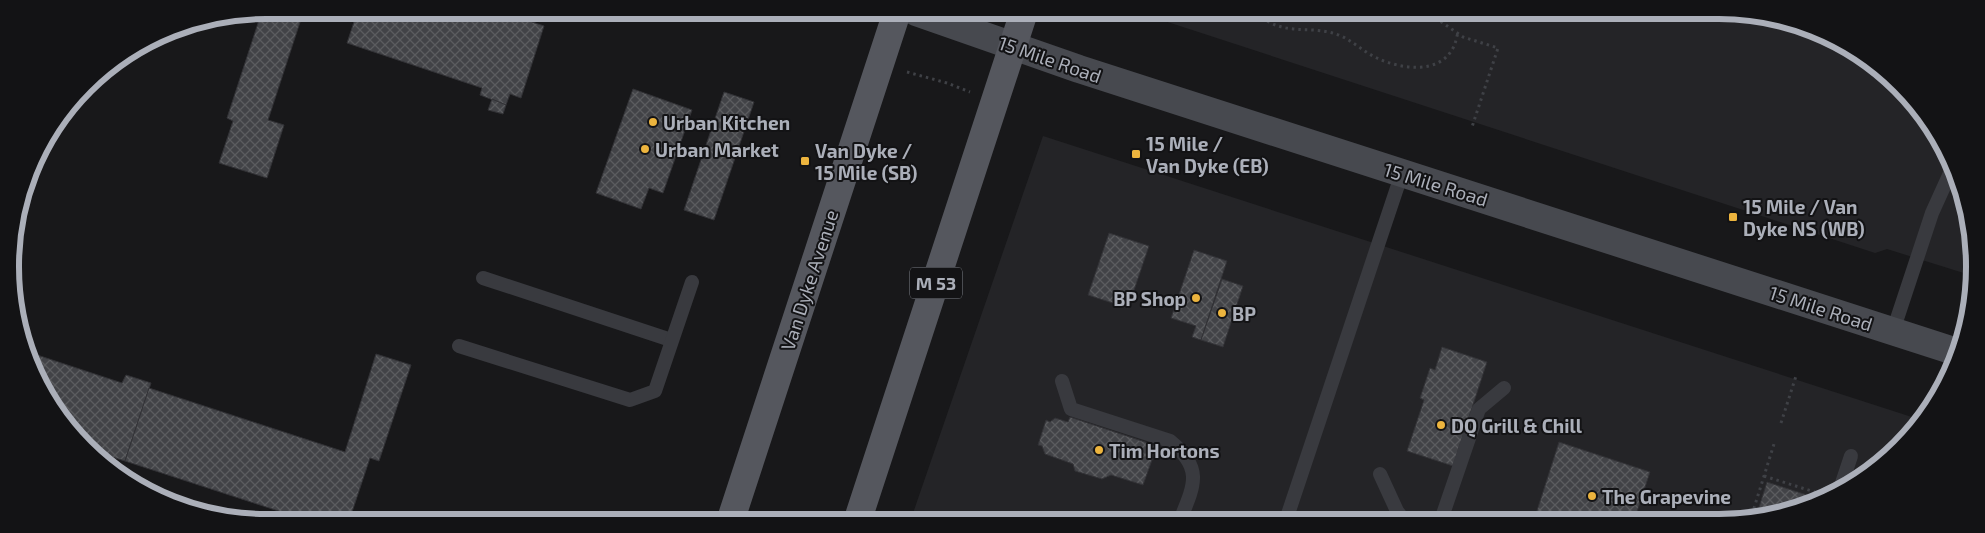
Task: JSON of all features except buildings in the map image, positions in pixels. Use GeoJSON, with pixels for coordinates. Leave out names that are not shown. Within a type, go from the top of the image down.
{"type":"FeatureCollection","features":[{"type":"Feature","properties":{"kind":"main road","name":"Van Dyke Avenue"},"geometry":{"type":"LineString","coordinates":[[733,514],[895,19]]}},
{"type":"Feature","properties":{"kind":"main road","name":"15 Mile Road"},"geometry":{"type":"LineString","coordinates":[[935,19],[1013,47],[1951,350]]}},
{"type":"Feature","properties":{"kind":"main road","name":"M 53"},"geometry":{"type":"LineString","coordinates":[[860,514],[1022,19]]}},
{"type":"Feature","properties":{"kind":"lane"},"geometry":{"type":"LineString","coordinates":[[1288,514],[1402,173]]}},
{"type":"Feature","properties":{"kind":"lane"},"geometry":{"type":"LineString","coordinates":[[1893,331],[1932,213],[1948,176]]}},
{"type":"Feature","properties":{"kind":"lane"},"geometry":{"type":"LineString","coordinates":[[483,278],[671,340]]}},
{"type":"Feature","properties":{"kind":"lane"},"geometry":{"type":"LineString","coordinates":[[460,346],[630,400],[655,391],[692,282]]}},
{"type":"Feature","properties":{"kind":"lane"},"geometry":{"type":"LineString","coordinates":[[1062,381],[1070,409],[1170,441],[1182,452],[1191,465],[1194,480],[1182,514]]}},
{"type":"Feature","properties":{"kind":"lane"},"geometry":{"type":"LineString","coordinates":[[1443,514],[1479,409],[1504,388]]}},
{"type":"Feature","properties":{"kind":"lane"},"geometry":{"type":"LineString","coordinates":[[1843,480],[1851,456]]}},
{"type":"Feature","properties":{"kind":"lane"},"geometry":{"type":"LineString","coordinates":[[1380,474],[1399,514]]}},
{"type":"Feature","properties":{"kind":"path"},"geometry":{"type":"LineString","coordinates":[[1263,19],[1279,27],[1298,31],[1324,32],[1341,36],[1377,58],[1396,66],[1415,68],[1433,65],[1445,58],[1454,47],[1458,33]]}},
{"type":"Feature","properties":{"kind":"path"},"geometry":{"type":"LineString","coordinates":[[1437,19],[1462,37],[1498,48],[1472,127]]}},
{"type":"Feature","properties":{"kind":"path"},"geometry":{"type":"LineString","coordinates":[[904,71],[947,83],[972,93]]}},
{"type":"Feature","properties":{"kind":"path"},"geometry":{"type":"LineString","coordinates":[[1781,423],[1796,376]]}},
{"type":"Feature","properties":{"kind":"path"},"geometry":{"type":"LineString","coordinates":[[1753,512],[1774,444]]}},
{"type":"Feature","properties":{"kind":"path"},"geometry":{"type":"LineString","coordinates":[[1764,476],[1818,493]]}},
{"type":"Feature","properties":{"kind":"shaded area"},"geometry":{"type":"Polygon","coordinates":[[[1158,19],[1735,19],[1783,27],[1828,44],[1882,80],[1915,116],[1941,157],[1958,202],[1966,250],[1966,274],[1887,249],[1875,253],[1158,19]]]}},
{"type":"Feature","properties":{"kind":"shaded area"},"geometry":{"type":"Polygon","coordinates":[[[1043,136],[1914,418],[1882,453],[1828,489],[1783,506],[1735,514],[913,514],[1043,136]]]}},
{"type":"Feature","properties":{"kind":"place","name":"Urban Kitchen"},"geometry":{"type":"Point","coordinates":[653,122]}},
{"type":"Feature","properties":{"kind":"place","name":"Urban Market"},"geometry":{"type":"Point","coordinates":[645,149]}},
{"type":"Feature","properties":{"kind":"place","name":"15 Mile / Van Dyke (EB)"},"geometry":{"type":"Point","coordinates":[1136,154]}},
{"type":"Feature","properties":{"kind":"place","name":"Van Dyke / 15 Mile (SB)"},"geometry":{"type":"Point","coordinates":[805,161]}},
{"type":"Feature","properties":{"kind":"place","name":"15 Mile / Van Dyke NS (WB)"},"geometry":{"type":"Point","coordinates":[1733,217]}},
{"type":"Feature","properties":{"kind":"place","name":"BP Shop"},"geometry":{"type":"Point","coordinates":[1196,298]}},
{"type":"Feature","properties":{"kind":"place","name":"BP"},"geometry":{"type":"Point","coordinates":[1222,313]}},
{"type":"Feature","properties":{"kind":"place","name":"DQ Grill & Chill"},"geometry":{"type":"Point","coordinates":[1441,425]}},
{"type":"Feature","properties":{"kind":"place","name":"Tim Hortons"},"geometry":{"type":"Point","coordinates":[1099,450]}},
{"type":"Feature","properties":{"kind":"place","name":"The Grapevine"},"geometry":{"type":"Point","coordinates":[1592,496]}}]}
